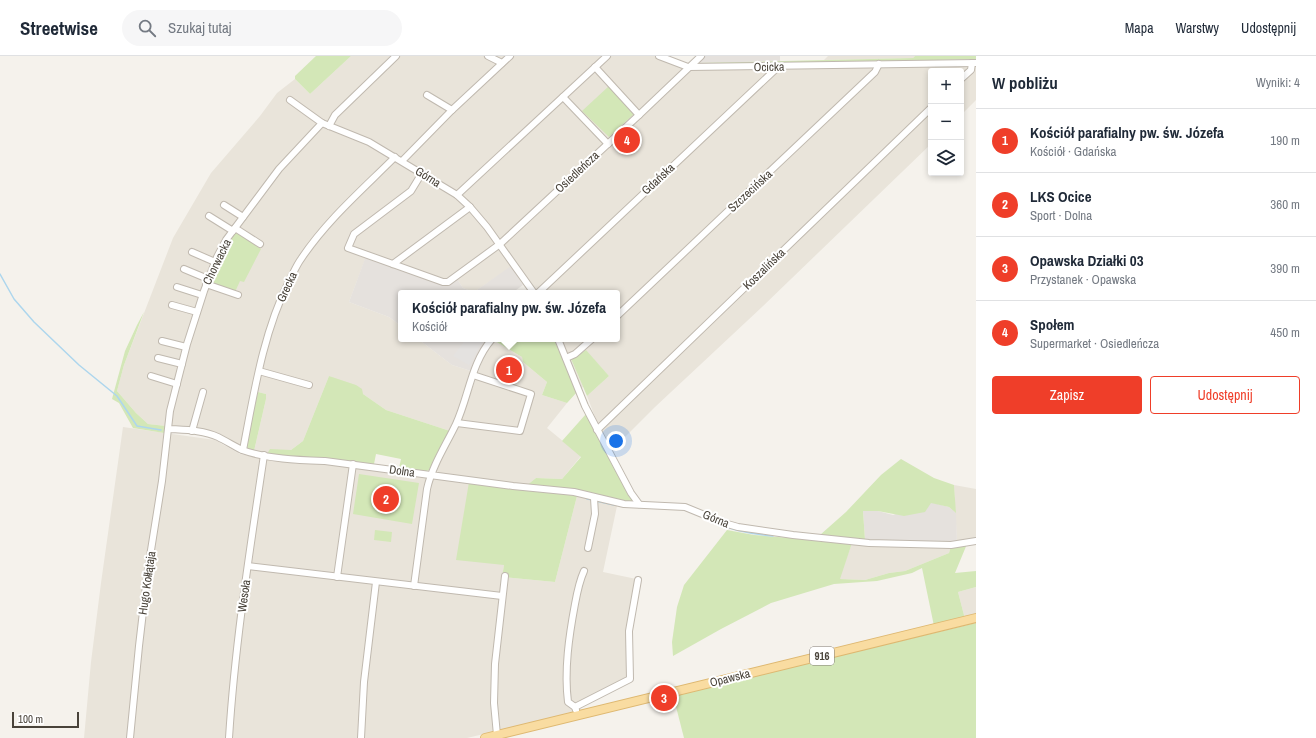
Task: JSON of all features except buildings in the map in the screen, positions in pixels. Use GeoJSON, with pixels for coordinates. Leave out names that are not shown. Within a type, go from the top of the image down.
{"type":"FeatureCollection","features":[{"type":"Feature","properties":{"kind":"main road","name":"Opawska"},"geometry":{"type":"LineString","coordinates":[[485,738],[976,618]]}},
{"type":"Feature","properties":{"kind":"street"},"geometry":{"type":"LineString","coordinates":[[329,126],[335,115],[396,56]]}},
{"type":"Feature","properties":{"kind":"street"},"geometry":{"type":"LineString","coordinates":[[488,56],[502,63]]}},
{"type":"Feature","properties":{"kind":"street"},"geometry":{"type":"LineString","coordinates":[[402,161],[452,110],[510,56]]}},
{"type":"Feature","properties":{"kind":"street"},"geometry":{"type":"LineString","coordinates":[[457,196],[606,56]]}},
{"type":"Feature","properties":{"kind":"street","name":"Ocicka"},"geometry":{"type":"LineString","coordinates":[[659,56],[688,68],[974,63]]}},
{"type":"Feature","properties":{"kind":"street","name":"Osiedleńcza"},"geometry":{"type":"LineString","coordinates":[[393,264],[443,282],[448,282],[500,244],[701,56]]}},
{"type":"Feature","properties":{"kind":"street"},"geometry":{"type":"LineString","coordinates":[[964,76],[971,70],[974,63]]}},
{"type":"Feature","properties":{"kind":"street","name":"Szczecińska"},"geometry":{"type":"LineString","coordinates":[[620,313],[822,123],[875,72],[879,64]]}},
{"type":"Feature","properties":{"kind":"street"},"geometry":{"type":"LineString","coordinates":[[595,66],[639,115]]}},
{"type":"Feature","properties":{"kind":"street","name":"Gdańska"},"geometry":{"type":"LineString","coordinates":[[541,290],[778,67]]}},
{"type":"Feature","properties":{"kind":"street"},"geometry":{"type":"LineString","coordinates":[[427,95],[452,110]]}},
{"type":"Feature","properties":{"kind":"street"},"geometry":{"type":"LineString","coordinates":[[563,97],[608,144]]}},
{"type":"Feature","properties":{"kind":"street","name":"Górna"},"geometry":{"type":"LineString","coordinates":[[290,100],[322,123],[369,142],[422,173],[457,196],[470,207],[500,244],[532,290]]}},
{"type":"Feature","properties":{"kind":"street","name":"Koszalińska"},"geometry":{"type":"LineString","coordinates":[[597,430],[928,111]]}},
{"type":"Feature","properties":{"kind":"street","name":"Chorwacka"},"geometry":{"type":"LineString","coordinates":[[169,429],[170,411],[186,347],[207,281],[226,240],[279,169],[322,123]]}},
{"type":"Feature","properties":{"kind":"street","name":"Grecka"},"geometry":{"type":"LineString","coordinates":[[243,450],[259,371],[280,299],[300,261],[328,224],[395,157]]}},
{"type":"Feature","properties":{"kind":"street"},"geometry":{"type":"LineString","coordinates":[[422,173],[411,191],[354,234],[348,248],[393,264],[470,207]]}},
{"type":"Feature","properties":{"kind":"street"},"geometry":{"type":"LineString","coordinates":[[224,204],[243,217]]}},
{"type":"Feature","properties":{"kind":"street"},"geometry":{"type":"LineString","coordinates":[[209,216],[260,244]]}},
{"type":"Feature","properties":{"kind":"street"},"geometry":{"type":"LineString","coordinates":[[192,252],[215,262]]}},
{"type":"Feature","properties":{"kind":"street"},"geometry":{"type":"LineString","coordinates":[[184,269],[238,296]]}},
{"type":"Feature","properties":{"kind":"street"},"geometry":{"type":"LineString","coordinates":[[177,287],[202,296]]}},
{"type":"Feature","properties":{"kind":"street"},"geometry":{"type":"LineString","coordinates":[[172,305],[197,312]]}},
{"type":"Feature","properties":{"kind":"street"},"geometry":{"type":"LineString","coordinates":[[162,341],[186,347]]}},
{"type":"Feature","properties":{"kind":"street"},"geometry":{"type":"LineString","coordinates":[[414,586],[430,475],[457,423],[482,351],[490,342]]}},
{"type":"Feature","properties":{"kind":"street"},"geometry":{"type":"LineString","coordinates":[[559,342],[585,406],[631,493],[639,504]]}},
{"type":"Feature","properties":{"kind":"street"},"geometry":{"type":"LineString","coordinates":[[566,358],[575,354],[589,342]]}},
{"type":"Feature","properties":{"kind":"street"},"geometry":{"type":"LineString","coordinates":[[158,358],[182,364]]}},
{"type":"Feature","properties":{"kind":"street"},"geometry":{"type":"LineString","coordinates":[[259,371],[309,385]]}},
{"type":"Feature","properties":{"kind":"street"},"geometry":{"type":"LineString","coordinates":[[457,423],[520,431],[531,394],[473,375]]}},
{"type":"Feature","properties":{"kind":"street"},"geometry":{"type":"LineString","coordinates":[[151,376],[177,384]]}},
{"type":"Feature","properties":{"kind":"street"},"geometry":{"type":"LineString","coordinates":[[192,431],[203,392]]}},
{"type":"Feature","properties":{"kind":"street","name":"Dolna"},"geometry":{"type":"LineString","coordinates":[[169,429],[192,431],[217,436],[243,450],[264,455],[353,464],[513,486],[574,492],[594,500],[624,504],[639,504]]}},
{"type":"Feature","properties":{"kind":"street","name":"Hugo Kołłątaja"},"geometry":{"type":"LineString","coordinates":[[130,738],[140,638],[169,429]]}},
{"type":"Feature","properties":{"kind":"street","name":"Wesoła"},"geometry":{"type":"LineString","coordinates":[[229,738],[232,688],[264,455]]}},
{"type":"Feature","properties":{"kind":"street"},"geometry":{"type":"LineString","coordinates":[[337,578],[353,464]]}},
{"type":"Feature","properties":{"kind":"street"},"geometry":{"type":"LineString","coordinates":[[588,548],[595,514],[594,500]]}},
{"type":"Feature","properties":{"kind":"street","name":"Górna"},"geometry":{"type":"LineString","coordinates":[[639,504],[685,507],[724,523],[751,530],[868,544],[951,545],[976,541]]}},
{"type":"Feature","properties":{"kind":"street"},"geometry":{"type":"LineString","coordinates":[[248,566],[337,578],[502,596]]}},
{"type":"Feature","properties":{"kind":"street"},"geometry":{"type":"LineString","coordinates":[[578,716],[575,707],[568,702],[566,684],[571,628],[580,579],[584,571]]}},
{"type":"Feature","properties":{"kind":"street"},"geometry":{"type":"LineString","coordinates":[[497,735],[494,703],[495,664],[505,576]]}},
{"type":"Feature","properties":{"kind":"street"},"geometry":{"type":"LineString","coordinates":[[575,707],[630,680],[629,631],[638,580]]}},
{"type":"Feature","properties":{"kind":"street"},"geometry":{"type":"LineString","coordinates":[[361,738],[364,682],[376,582]]}},
{"type":"Feature","properties":{"kind":"shaded area"},"geometry":{"type":"Polygon","coordinates":[[[351,56],[654,56],[684,69],[976,65],[976,100],[964,112],[964,68],[928,68],[928,147],[762,307],[655,407],[613,449],[600,430],[587,396],[609,376],[585,350],[571,359],[583,387],[577,392],[555,342],[620,342],[620,290],[527,290],[511,267],[477,290],[468,290],[463,288],[457,279],[447,285],[366,257],[349,302],[389,317],[398,324],[398,342],[422,342],[452,365],[471,371],[450,431],[386,410],[363,394],[329,376],[303,441],[291,450],[267,454],[254,451],[266,394],[258,392],[245,449],[229,441],[166,426],[148,424],[136,413],[117,391],[124,365],[173,238],[211,173],[260,116],[277,93],[295,79],[310,94],[351,56]]]}},
{"type":"Feature","properties":{"kind":"shaded area"},"geometry":{"type":"Polygon","coordinates":[[[704,56],[780,56],[780,61],[698,63],[704,56]]]}},
{"type":"Feature","properties":{"kind":"shaded area"},"geometry":{"type":"Polygon","coordinates":[[[828,56],[915,56],[913,58],[824,60],[828,56]]]}},
{"type":"Feature","properties":{"kind":"shaded area"},"geometry":{"type":"Polygon","coordinates":[[[366,256],[447,285],[457,279],[463,288],[468,290],[398,290],[398,324],[389,317],[349,302],[366,256]]]}},
{"type":"Feature","properties":{"kind":"shaded area"},"geometry":{"type":"Polygon","coordinates":[[[511,266],[523,285],[516,290],[477,290],[511,266]]]}},
{"type":"Feature","properties":{"kind":"shaded area"},"geometry":{"type":"Polygon","coordinates":[[[422,342],[486,342],[479,353],[471,371],[452,365],[422,342]]]}},
{"type":"Feature","properties":{"kind":"shaded area"},"geometry":{"type":"Polygon","coordinates":[[[464,342],[482,342],[469,365],[453,356],[464,342]]]}},
{"type":"Feature","properties":{"kind":"shaded area"},"geometry":{"type":"Polygon","coordinates":[[[494,342],[497,342],[522,357],[523,362],[547,382],[542,395],[567,403],[547,428],[581,456],[562,479],[536,478],[526,486],[439,473],[436,469],[461,420],[484,356],[494,342]]]}},
{"type":"Feature","properties":{"kind":"shaded area"},"geometry":{"type":"Polygon","coordinates":[[[123,427],[215,440],[240,454],[269,460],[300,464],[351,467],[423,478],[436,477],[469,482],[504,565],[502,577],[555,582],[577,496],[617,506],[603,572],[641,580],[634,617],[631,650],[632,680],[579,706],[581,711],[467,738],[84,738],[91,662],[123,427]]]}},
{"type":"Feature","properties":{"kind":"shaded area"},"geometry":{"type":"Polygon","coordinates":[[[954,485],[976,489],[976,539],[957,543],[954,485]]]}},
{"type":"Feature","properties":{"kind":"shaded area"},"geometry":{"type":"Polygon","coordinates":[[[930,502],[949,507],[956,513],[957,543],[865,540],[863,511],[878,511],[893,515],[930,502]]]}},
{"type":"Feature","properties":{"kind":"shaded area"},"geometry":{"type":"Polygon","coordinates":[[[852,543],[951,546],[949,553],[905,571],[889,573],[865,580],[839,579],[852,543]]]}},
{"type":"Feature","properties":{"kind":"shaded area"},"geometry":{"type":"Polygon","coordinates":[[[976,587],[976,616],[965,619],[958,592],[976,587]]]}},
{"type":"Feature","properties":{"kind":"green space"},"geometry":{"type":"Polygon","coordinates":[[[316,56],[351,56],[310,94],[295,79],[295,76],[316,56]]]}},
{"type":"Feature","properties":{"kind":"green space"},"geometry":{"type":"Polygon","coordinates":[[[915,56],[976,56],[976,59],[700,66],[698,63],[913,58],[915,56]]]}},
{"type":"Feature","properties":{"kind":"green space"},"geometry":{"type":"Polygon","coordinates":[[[609,86],[635,113],[609,137],[582,111],[609,86]]]}},
{"type":"Feature","properties":{"kind":"green space"},"geometry":{"type":"Polygon","coordinates":[[[236,232],[261,249],[244,282],[240,281],[235,292],[210,282],[230,238],[236,232]]]}},
{"type":"Feature","properties":{"kind":"green space"},"geometry":{"type":"Polygon","coordinates":[[[144,312],[124,365],[117,391],[136,413],[148,424],[166,426],[164,433],[133,428],[119,403],[112,399],[125,351],[144,312]]]}},
{"type":"Feature","properties":{"kind":"green space"},"geometry":{"type":"Polygon","coordinates":[[[497,342],[555,342],[577,392],[567,403],[542,395],[547,382],[523,362],[522,357],[497,342]]]}},
{"type":"Feature","properties":{"kind":"green space"},"geometry":{"type":"Polygon","coordinates":[[[586,350],[609,376],[587,396],[571,359],[586,350]]]}},
{"type":"Feature","properties":{"kind":"green space"},"geometry":{"type":"Polygon","coordinates":[[[329,376],[356,385],[362,389],[363,394],[386,410],[450,431],[429,470],[424,472],[399,468],[401,459],[376,454],[374,464],[267,454],[270,449],[291,450],[303,441],[329,376]]]}},
{"type":"Feature","properties":{"kind":"green space"},"geometry":{"type":"Polygon","coordinates":[[[258,392],[266,394],[266,399],[254,451],[245,449],[258,392]]]}},
{"type":"Feature","properties":{"kind":"green space"},"geometry":{"type":"Polygon","coordinates":[[[586,414],[637,503],[526,486],[536,478],[562,479],[581,457],[562,441],[586,414]]]}},
{"type":"Feature","properties":{"kind":"green space"},"geometry":{"type":"Polygon","coordinates":[[[901,459],[934,478],[954,485],[956,513],[949,507],[931,503],[925,512],[904,516],[878,511],[863,511],[865,540],[820,535],[846,512],[881,475],[901,459]]]}},
{"type":"Feature","properties":{"kind":"green space"},"geometry":{"type":"Polygon","coordinates":[[[359,474],[419,483],[412,524],[353,514],[359,474]]]}},
{"type":"Feature","properties":{"kind":"green space"},"geometry":{"type":"Polygon","coordinates":[[[469,482],[577,496],[555,582],[502,577],[504,565],[456,560],[469,482]]]}},
{"type":"Feature","properties":{"kind":"green space"},"geometry":{"type":"Polygon","coordinates":[[[375,530],[392,532],[391,542],[374,540],[375,530]]]}},
{"type":"Feature","properties":{"kind":"green space"},"geometry":{"type":"Polygon","coordinates":[[[727,530],[754,535],[852,543],[840,579],[865,580],[889,573],[905,571],[949,553],[951,546],[967,544],[955,573],[976,571],[976,587],[958,592],[965,619],[934,626],[922,568],[912,573],[877,581],[834,584],[771,603],[673,656],[672,642],[677,607],[684,585],[727,530]]]}},
{"type":"Feature","properties":{"kind":"green space"},"geometry":{"type":"Polygon","coordinates":[[[976,623],[976,738],[684,738],[673,695],[976,623]]]}},
{"type":"Feature","properties":{"kind":"waterway"},"geometry":{"type":"LineString","coordinates":[[0,274],[14,299],[34,322],[79,365],[117,396],[137,426],[161,430]]}},
{"type":"Feature","properties":{"kind":"waterway"},"geometry":{"type":"LineString","coordinates":[[587,499],[593,500]]}},
{"type":"Feature","properties":{"kind":"waterway"},"geometry":{"type":"LineString","coordinates":[[596,501],[614,505]]}},
{"type":"Feature","properties":{"kind":"waterway"},"geometry":{"type":"LineString","coordinates":[[713,522],[743,532],[773,536]]}},
{"type":"Feature","properties":{"kind":"place","name":"Społem"},"geometry":{"type":"Point","coordinates":[627,140]}},
{"type":"Feature","properties":{"kind":"place","name":"Kościół parafialny pw. św. Józefa"},"geometry":{"type":"Point","coordinates":[509,370]}},
{"type":"Feature","properties":{"kind":"place","name":"LKS Ocice"},"geometry":{"type":"Point","coordinates":[386,499]}},
{"type":"Feature","properties":{"kind":"place","name":"Opawska Działki 03"},"geometry":{"type":"Point","coordinates":[664,698]}}]}
